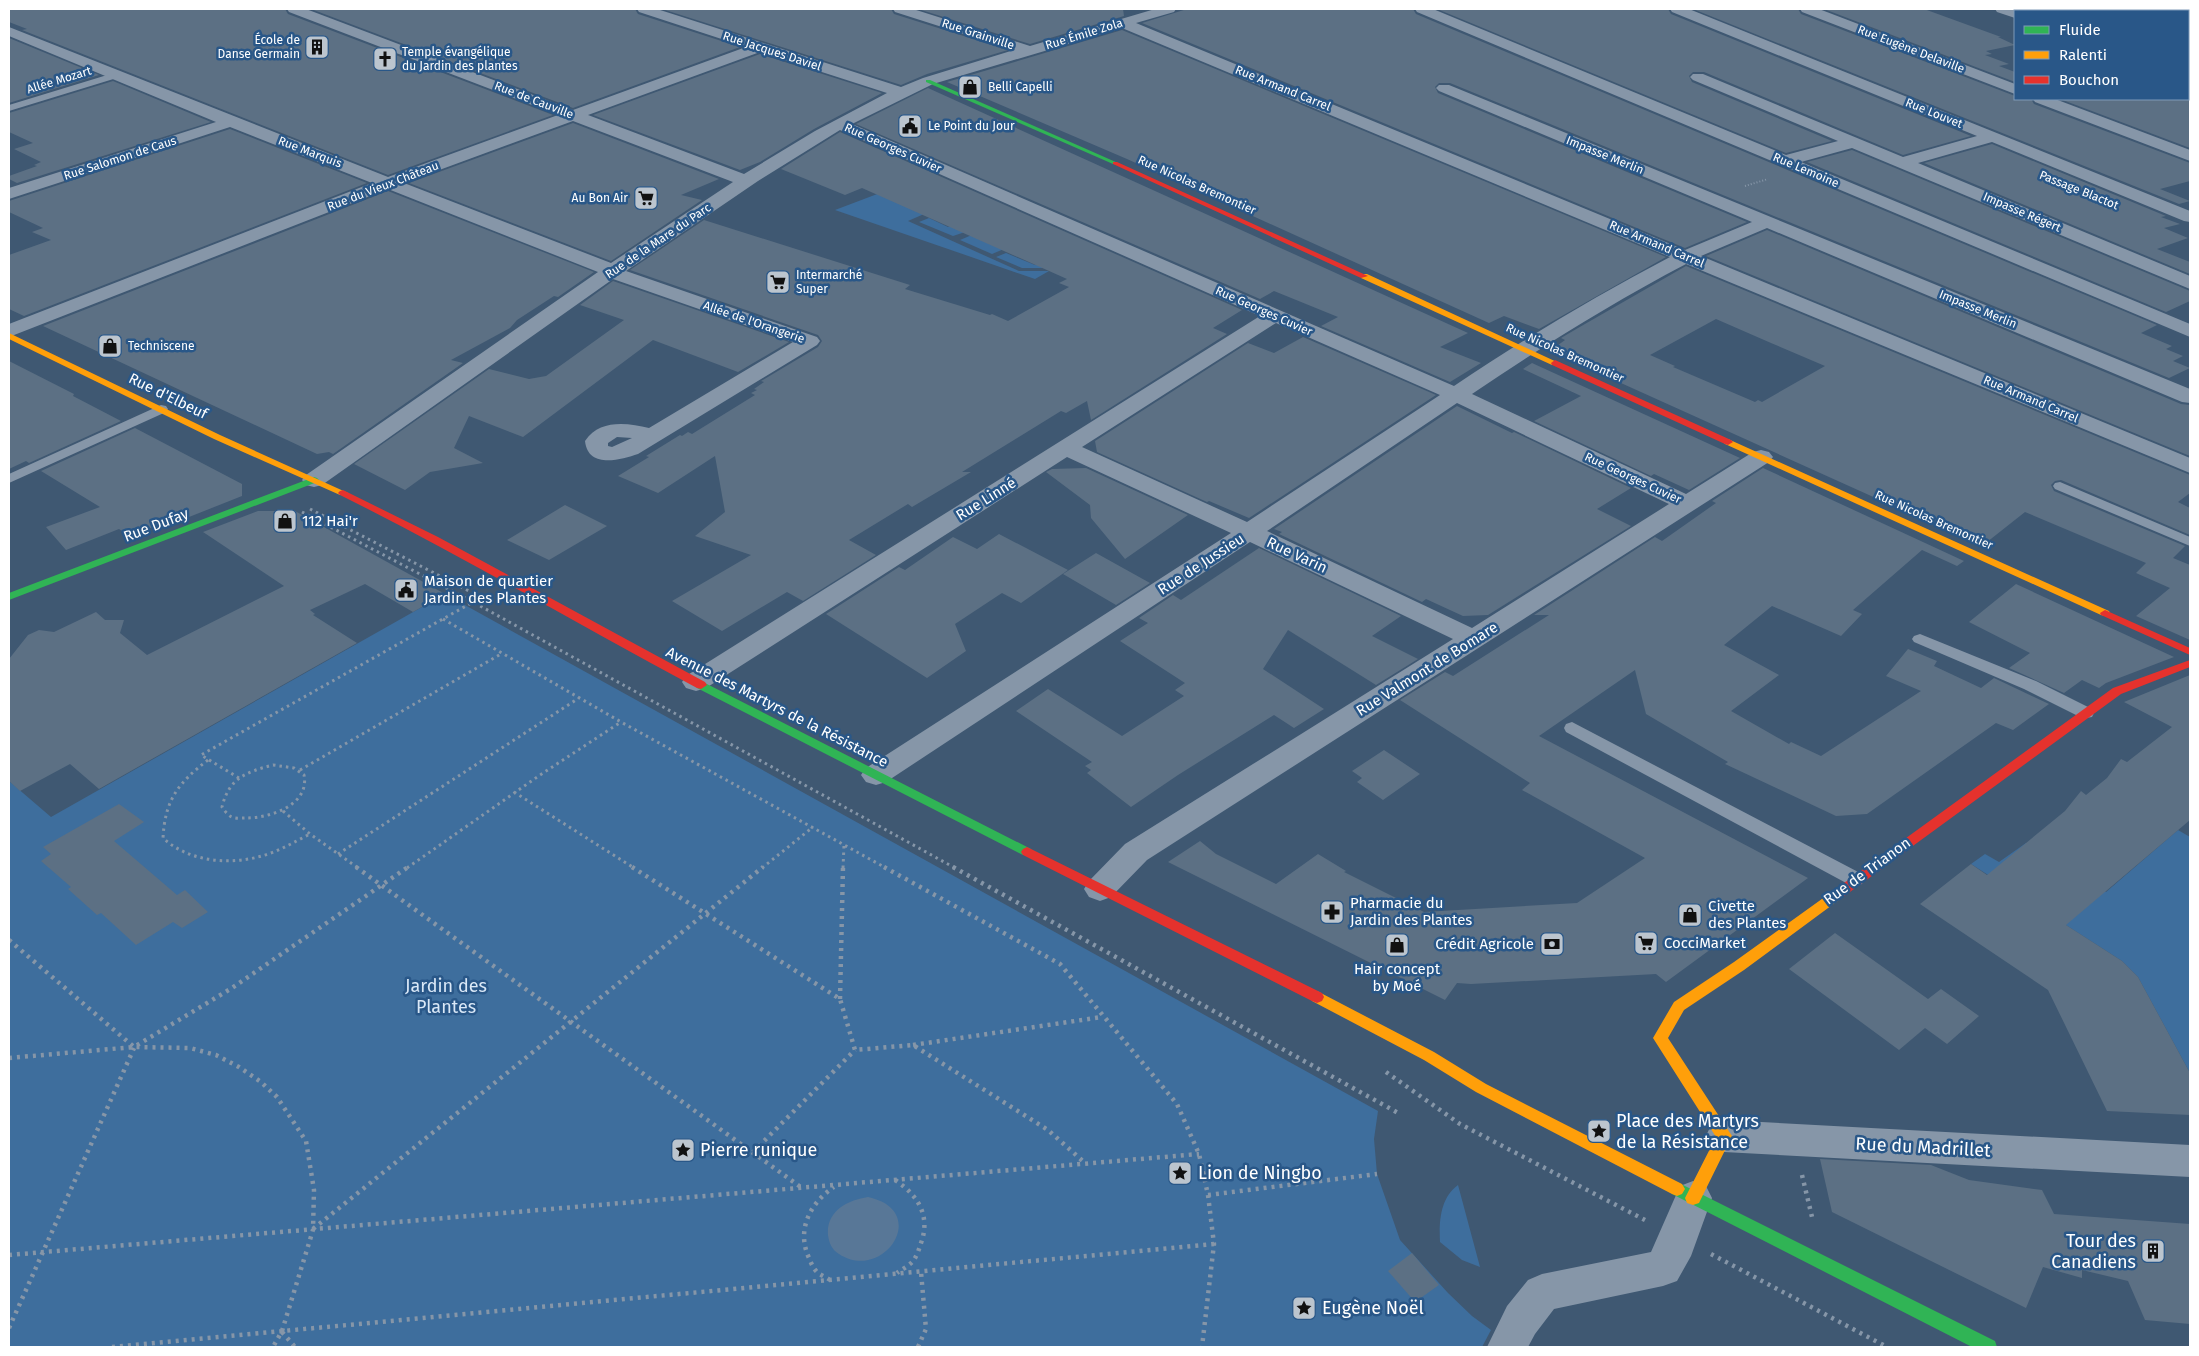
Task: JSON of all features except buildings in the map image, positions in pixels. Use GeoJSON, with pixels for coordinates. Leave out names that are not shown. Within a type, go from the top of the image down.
{"type":"FeatureCollection","features":[{"type":"Feature","properties":{"kind":"street","name":"Rue de Cauville"},"geometry":{"type":"LineString","coordinates":[[294,9],[746,181]]}},
{"type":"Feature","properties":{"kind":"street","name":"Rue Jacques Daviel"},"geometry":{"type":"LineString","coordinates":[[644,9],[900,92]]}},
{"type":"Feature","properties":{"kind":"street","name":"Rue Grainville"},"geometry":{"type":"LineString","coordinates":[[900,9],[1028,50]]}},
{"type":"Feature","properties":{"kind":"street","name":"Rue Émile Zola"},"geometry":{"type":"LineString","coordinates":[[1028,50],[1169,9]]}},
{"type":"Feature","properties":{"kind":"street","name":"Rue Lemoine"},"geometry":{"type":"LineString","coordinates":[[1422,9],[2190,331]]}},
{"type":"Feature","properties":{"kind":"street","name":"Rue Louvet"},"geometry":{"type":"LineString","coordinates":[[1677,9],[2190,217]]}},
{"type":"Feature","properties":{"kind":"street","name":"Rue Eugène Delaville"},"geometry":{"type":"LineString","coordinates":[[1807,9],[2014,89]]}},
{"type":"Feature","properties":{"kind":"street"},"geometry":{"type":"LineString","coordinates":[[2002,9],[2014,14]]}},
{"type":"Feature","properties":{"kind":"street","name":"Rue Armand Carrel"},"geometry":{"type":"LineString","coordinates":[[1123,23],[2190,466]]}},
{"type":"Feature","properties":{"kind":"street","name":"Rue Marquis"},"geometry":{"type":"LineString","coordinates":[[9,31],[231,122],[390,182],[604,267],[611,272]]}},
{"type":"Feature","properties":{"kind":"street","name":"Rue du Vieux Château"},"geometry":{"type":"LineString","coordinates":[[9,331],[390,182],[575,116],[758,47]]}},
{"type":"Feature","properties":{"kind":"street","name":"Rue de la Mare du Parc"},"geometry":{"type":"LineString","coordinates":[[314,480],[611,272],[794,150],[900,92],[928,81],[1028,50]]}},
{"type":"Feature","properties":{"kind":"street","name":"Impasse Régert"},"geometry":{"type":"LineString","coordinates":[[1698,77],[2190,283]]}},
{"type":"Feature","properties":{"kind":"street","name":"Rue Nicolas Bremontier"},"geometry":{"type":"LineString","coordinates":[[928,81],[1120,165],[2190,652]]}},
{"type":"Feature","properties":{"kind":"street","name":"Impasse Merlin"},"geometry":{"type":"LineString","coordinates":[[1444,88],[2190,397]]}},
{"type":"Feature","properties":{"kind":"street"},"geometry":{"type":"LineString","coordinates":[[2044,100],[2190,156]]}},
{"type":"Feature","properties":{"kind":"street","name":"Rue Salomon de Caus"},"geometry":{"type":"LineString","coordinates":[[9,194],[231,122]]}},
{"type":"Feature","properties":{"kind":"street","name":"Rue Georges Cuvier"},"geometry":{"type":"LineString","coordinates":[[839,124],[1457,395],[1686,504]]}},
{"type":"Feature","properties":{"kind":"street"},"geometry":{"type":"LineString","coordinates":[[1902,162],[1993,137]]}},
{"type":"Feature","properties":{"kind":"street"},"geometry":{"type":"LineString","coordinates":[[1785,161],[1854,142]]}},
{"type":"Feature","properties":{"kind":"street","name":"Passage Blactot"},"geometry":{"type":"LineString","coordinates":[[1968,144],[2190,235]]}},
{"type":"Feature","properties":{"kind":"street"},"geometry":{"type":"LineString","coordinates":[[1686,256],[1766,222]]}},
{"type":"Feature","properties":{"kind":"street","name":"Rue de Jussieu"},"geometry":{"type":"LineString","coordinates":[[876,775],[1249,532],[1524,349],[1614,294],[1686,256]]}},
{"type":"Feature","properties":{"kind":"street","name":"Allée de l'Orangerie"},"geometry":{"type":"LineString","coordinates":[[611,272],[810,341],[652,436]]}},
{"type":"Feature","properties":{"kind":"street"},"geometry":{"type":"LineString","coordinates":[[2168,321],[2190,311]]}},
{"type":"Feature","properties":{"kind":"street","name":"Rue Linné"},"geometry":{"type":"LineString","coordinates":[[696,682],[1275,315]]}},
{"type":"Feature","properties":{"kind":"street","name":"Rue d'Elbeuf"},"geometry":{"type":"LineString","coordinates":[[9,336],[160,409],[314,480]]}},
{"type":"Feature","properties":{"kind":"street","name":"Rue Varin"},"geometry":{"type":"LineString","coordinates":[[1066,448],[1249,532],[1474,639]]}},
{"type":"Feature","properties":{"kind":"street","name":"Rue Valmont de Bomare"},"geometry":{"type":"LineString","coordinates":[[1100,889],[1136,852],[1761,457]]}},
{"type":"Feature","properties":{"kind":"street","name":"Rue Dufay"},"geometry":{"type":"LineString","coordinates":[[9,597],[314,480]]}},
{"type":"Feature","properties":{"kind":"street","name":"Avenue des Martyrs de la Résistance"},"geometry":{"type":"LineString","coordinates":[[314,480],[386,513],[640,653],[876,775],[1100,889],[1230,952],[1429,1056],[1481,1088],[1693,1198]]}},
{"type":"Feature","properties":{"kind":"street","name":"Rue de Trianon"},"geometry":{"type":"LineString","coordinates":[[1724,1136],[1660,1038],[1680,1006],[1739,966],[1855,879],[2117,690],[2190,663]]}},
{"type":"Feature","properties":{"kind":"street"},"geometry":{"type":"LineString","coordinates":[[1507,1347],[1521,1320],[1542,1293],[1663,1268],[1671,1256],[1693,1198],[1724,1136]]}},
{"type":"Feature","properties":{"kind":"street","name":"Rue du Madrillet"},"geometry":{"type":"LineString","coordinates":[[1724,1136],[2190,1161]]}},
{"type":"Feature","properties":{"kind":"street"},"geometry":{"type":"LineString","coordinates":[[1693,1198],[1989,1347]]}},
{"type":"Feature","properties":{"kind":"lane","name":"Allée Mozart"},"geometry":{"type":"LineString","coordinates":[[9,108],[117,75]]}},
{"type":"Feature","properties":{"kind":"lane"},"geometry":{"type":"LineString","coordinates":[[9,479],[160,409]]}},
{"type":"Feature","properties":{"kind":"lane"},"geometry":{"type":"LineString","coordinates":[[2060,486],[2190,542]]}},
{"type":"Feature","properties":{"kind":"lane"},"geometry":{"type":"LineString","coordinates":[[1920,639],[2030,685],[2086,712]]}},
{"type":"Feature","properties":{"kind":"lane"},"geometry":{"type":"LineString","coordinates":[[1572,728],[1855,879]]}},
{"type":"Feature","properties":{"kind":"path"},"geometry":{"type":"LineString","coordinates":[[1709,198],[1802,168]]}},
{"type":"Feature","properties":{"kind":"path"},"geometry":{"type":"LineString","coordinates":[[298,510],[472,602],[1400,1114]]}},
{"type":"Feature","properties":{"kind":"path"},"geometry":{"type":"LineString","coordinates":[[238,778],[201,755],[472,602]]}},
{"type":"Feature","properties":{"kind":"path"},"geometry":{"type":"LineString","coordinates":[[443,619],[621,722],[1060,964],[1176,1104],[1199,1154],[1208,1195],[1214,1244],[1202,1347]]}},
{"type":"Feature","properties":{"kind":"path"},"geometry":{"type":"LineString","coordinates":[[300,770],[502,653]]}},
{"type":"Feature","properties":{"kind":"path"},"geometry":{"type":"LineString","coordinates":[[338,854],[579,698]]}},
{"type":"Feature","properties":{"kind":"path"},"geometry":{"type":"LineString","coordinates":[[9,1328],[134,1047],[191,1015],[382,886],[514,792],[621,722]]}},
{"type":"Feature","properties":{"kind":"path"},"geometry":{"type":"LineString","coordinates":[[208,760],[191,772],[170,797],[165,811],[163,838],[171,847],[203,858],[254,858],[284,847],[310,834]]}},
{"type":"Feature","properties":{"kind":"path"},"geometry":{"type":"LineString","coordinates":[[273,765],[288,765],[300,770],[306,777],[307,786],[300,798],[283,811],[252,820],[231,816],[222,807],[224,793],[238,778],[254,769],[273,765]]}},
{"type":"Feature","properties":{"kind":"path"},"geometry":{"type":"LineString","coordinates":[[514,792],[840,999]]}},
{"type":"Feature","properties":{"kind":"path"},"geometry":{"type":"LineString","coordinates":[[283,811],[310,834],[802,1188]]}},
{"type":"Feature","properties":{"kind":"path"},"geometry":{"type":"LineString","coordinates":[[313,1230],[813,827]]}},
{"type":"Feature","properties":{"kind":"path"},"geometry":{"type":"LineString","coordinates":[[844,845],[840,999],[855,1050]]}},
{"type":"Feature","properties":{"kind":"path"},"geometry":{"type":"LineString","coordinates":[[9,940],[134,1047]]}},
{"type":"Feature","properties":{"kind":"path"},"geometry":{"type":"LineString","coordinates":[[753,1152],[855,1050],[913,1045],[1103,1016]]}},
{"type":"Feature","properties":{"kind":"path"},"geometry":{"type":"LineString","coordinates":[[913,1045],[1048,1130],[1086,1164]]}},
{"type":"Feature","properties":{"kind":"path"},"geometry":{"type":"LineString","coordinates":[[9,1058],[134,1047],[190,1048],[216,1055],[246,1072],[277,1096],[306,1140],[314,1190],[313,1230],[282,1331],[273,1347]]}},
{"type":"Feature","properties":{"kind":"path"},"geometry":{"type":"LineString","coordinates":[[9,1255],[1199,1154]]}},
{"type":"Feature","properties":{"kind":"path"},"geometry":{"type":"LineString","coordinates":[[1802,1172],[1814,1226]]}},
{"type":"Feature","properties":{"kind":"path"},"geometry":{"type":"LineString","coordinates":[[1208,1195],[1377,1174]]}},
{"type":"Feature","properties":{"kind":"path"},"geometry":{"type":"LineString","coordinates":[[894,1180],[907,1186],[919,1200],[926,1218],[925,1237],[914,1260],[897,1274]]}},
{"type":"Feature","properties":{"kind":"path"},"geometry":{"type":"LineString","coordinates":[[831,1280],[816,1271],[804,1250],[803,1230],[810,1208],[826,1192],[837,1185]]}},
{"type":"Feature","properties":{"kind":"path"},"geometry":{"type":"LineString","coordinates":[[112,1347],[1214,1244]]}},
{"type":"Feature","properties":{"kind":"path"},"geometry":{"type":"LineString","coordinates":[[918,1347],[926,1329],[921,1272]]}},
{"type":"Feature","properties":{"kind":"path"},"geometry":{"type":"LineString","coordinates":[[282,1331],[295,1347]]}},
{"type":"Feature","properties":{"kind":"green space"},"geometry":{"type":"Polygon","coordinates":[[[901,185],[924,214],[908,221],[1019,271],[1049,271],[1035,279],[835,210],[901,185]]]}},
{"type":"Feature","properties":{"kind":"green space"},"geometry":{"type":"Polygon","coordinates":[[[929,218],[948,227],[957,223],[968,231],[953,236],[919,222],[929,218]]]}},
{"type":"Feature","properties":{"kind":"green space"},"geometry":{"type":"Polygon","coordinates":[[[979,232],[1011,246],[992,254],[960,240],[979,232]]]}},
{"type":"Feature","properties":{"kind":"green space"},"geometry":{"type":"Polygon","coordinates":[[[1006,253],[1035,265],[1044,261],[1049,268],[1022,268],[996,257],[1006,253]]]}},
{"type":"Feature","properties":{"kind":"green space","name":"Jardin des Plantes"},"geometry":{"type":"Polygon","coordinates":[[[445,594],[1378,1111],[1374,1139],[1377,1174],[1400,1240],[1448,1293],[1472,1316],[1491,1330],[1482,1347],[9,1347],[9,781],[51,817],[445,594]]]}},
{"type":"Feature","properties":{"kind":"green space"},"geometry":{"type":"Polygon","coordinates":[[[2178,830],[2190,837],[2190,1073],[2138,977],[2122,961],[1971,864],[1985,854],[1999,862],[2026,843],[2106,892],[2178,830]]]}},
{"type":"Feature","properties":{"kind":"green space"},"geometry":{"type":"Polygon","coordinates":[[[1458,1185],[1480,1267],[1462,1260],[1440,1242],[1440,1226],[1444,1203],[1452,1190],[1458,1185]]]}},
{"type":"Feature","properties":{"kind":"shaded area"},"geometry":{"type":"Polygon","coordinates":[[[868,1197],[887,1205],[897,1216],[899,1229],[894,1242],[884,1252],[871,1259],[856,1260],[839,1254],[833,1248],[828,1238],[828,1227],[831,1219],[840,1208],[853,1201],[868,1197]]]}},
{"type":"Feature","properties":{"kind":"traffic: fast"},"geometry":{"type":"LineString","coordinates":[[928,81],[1115,163]]}},
{"type":"Feature","properties":{"kind":"traffic: fast"},"geometry":{"type":"LineString","coordinates":[[9,597],[314,480]]}},
{"type":"Feature","properties":{"kind":"traffic: fast"},"geometry":{"type":"LineString","coordinates":[[701,685],[1027,852]]}},
{"type":"Feature","properties":{"kind":"traffic: fast"},"geometry":{"type":"LineString","coordinates":[[1677,1189],[1989,1347]]}},
{"type":"Feature","properties":{"kind":"traffic: slow"},"geometry":{"type":"LineString","coordinates":[[1364,276],[1555,363]]}},
{"type":"Feature","properties":{"kind":"traffic: slow"},"geometry":{"type":"LineString","coordinates":[[9,336],[217,437],[343,493]]}},
{"type":"Feature","properties":{"kind":"traffic: slow"},"geometry":{"type":"LineString","coordinates":[[1728,442],[2105,613]]}},
{"type":"Feature","properties":{"kind":"traffic: slow"},"geometry":{"type":"LineString","coordinates":[[1693,1198],[1724,1136],[1660,1038],[1679,1006],[1739,966],[1838,894]]}},
{"type":"Feature","properties":{"kind":"traffic: slow"},"geometry":{"type":"LineString","coordinates":[[1317,997],[1429,1056],[1481,1088],[1677,1189]]}},
{"type":"Feature","properties":{"kind":"traffic: jam"},"geometry":{"type":"LineString","coordinates":[[1115,163],[1364,276]]}},
{"type":"Feature","properties":{"kind":"traffic: jam"},"geometry":{"type":"LineString","coordinates":[[1555,363],[1728,442]]}},
{"type":"Feature","properties":{"kind":"traffic: jam"},"geometry":{"type":"LineString","coordinates":[[343,493],[479,563],[701,685]]}},
{"type":"Feature","properties":{"kind":"traffic: jam"},"geometry":{"type":"LineString","coordinates":[[2105,613],[2190,652]]}},
{"type":"Feature","properties":{"kind":"traffic: jam"},"geometry":{"type":"LineString","coordinates":[[1838,894],[2117,691],[2190,663]]}},
{"type":"Feature","properties":{"kind":"traffic: jam"},"geometry":{"type":"LineString","coordinates":[[1027,852],[1317,997]]}},
{"type":"Feature","properties":{"kind":"place","name":"École de Danse Germain"},"geometry":{"type":"Point","coordinates":[317,47]}},
{"type":"Feature","properties":{"kind":"place","name":"Temple évangélique du Jardin des plantes"},"geometry":{"type":"Point","coordinates":[385,59]}},
{"type":"Feature","properties":{"kind":"place","name":"Belli Capelli"},"geometry":{"type":"Point","coordinates":[970,87]}},
{"type":"Feature","properties":{"kind":"place","name":"Le Point du Jour"},"geometry":{"type":"Point","coordinates":[910,126]}},
{"type":"Feature","properties":{"kind":"place","name":"Au Bon Air"},"geometry":{"type":"Point","coordinates":[646,198]}},
{"type":"Feature","properties":{"kind":"place","name":"Intermarché Super"},"geometry":{"type":"Point","coordinates":[778,282]}},
{"type":"Feature","properties":{"kind":"place","name":"Techniscene"},"geometry":{"type":"Point","coordinates":[110,346]}},
{"type":"Feature","properties":{"kind":"place","name":"112 Hai'r"},"geometry":{"type":"Point","coordinates":[285,521]}},
{"type":"Feature","properties":{"kind":"place","name":"Maison de quartier Jardin des Plantes"},"geometry":{"type":"Point","coordinates":[406,590]}},
{"type":"Feature","properties":{"kind":"place","name":"Pharmacie du Jardin des Plantes"},"geometry":{"type":"Point","coordinates":[1332,912]}},
{"type":"Feature","properties":{"kind":"place","name":"Civette des Plantes"},"geometry":{"type":"Point","coordinates":[1690,915]}},
{"type":"Feature","properties":{"kind":"place","name":"CocciMarket"},"geometry":{"type":"Point","coordinates":[1646,943]}},
{"type":"Feature","properties":{"kind":"place","name":"Crédit Agricole"},"geometry":{"type":"Point","coordinates":[1552,944]}},
{"type":"Feature","properties":{"kind":"place","name":"Hair concept by Moé"},"geometry":{"type":"Point","coordinates":[1397,945]}},
{"type":"Feature","properties":{"kind":"place","name":"Place des Martyrs de la Résistance"},"geometry":{"type":"Point","coordinates":[1599,1131]}},
{"type":"Feature","properties":{"kind":"place","name":"Pierre runique"},"geometry":{"type":"Point","coordinates":[683,1150]}},
{"type":"Feature","properties":{"kind":"place","name":"Lion de Ningbo"},"geometry":{"type":"Point","coordinates":[1180,1173]}},
{"type":"Feature","properties":{"kind":"place","name":"Tour des Canadiens"},"geometry":{"type":"Point","coordinates":[2153,1251]}},
{"type":"Feature","properties":{"kind":"place","name":"Eugène Noël"},"geometry":{"type":"Point","coordinates":[1304,1308]}}]}
